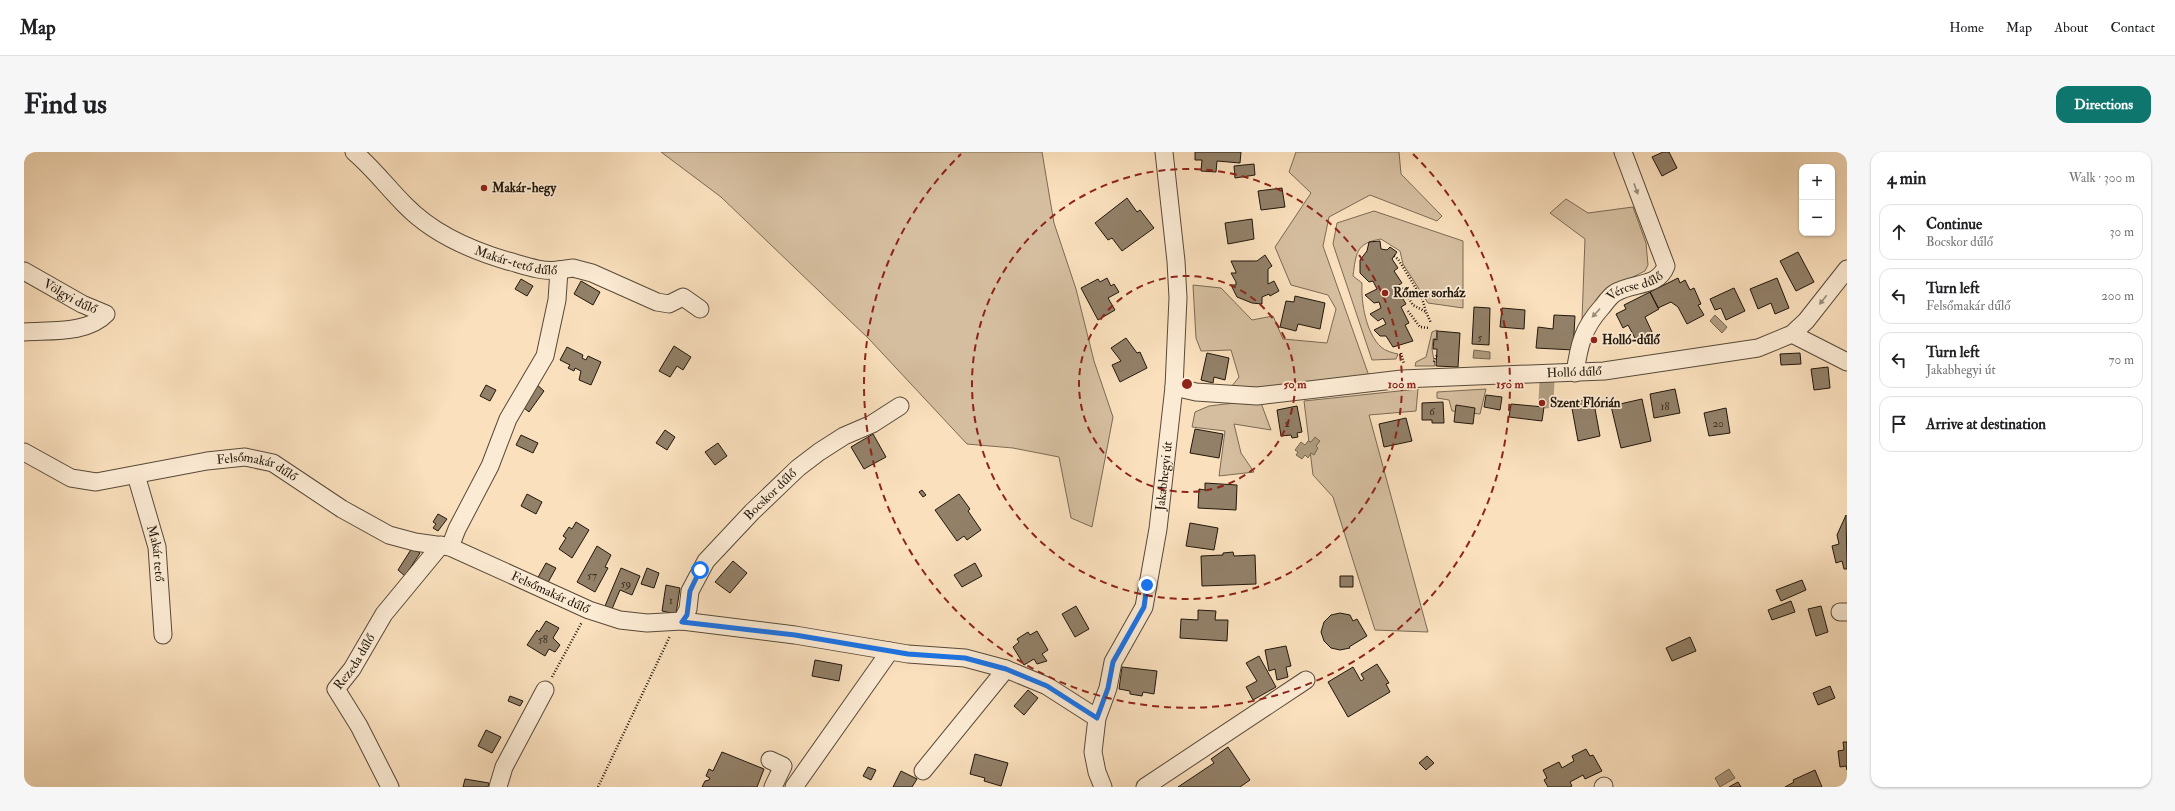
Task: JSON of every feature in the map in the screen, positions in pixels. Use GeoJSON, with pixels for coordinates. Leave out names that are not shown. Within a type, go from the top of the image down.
{"type":"FeatureCollection","features":[{"type":"Feature","properties":{"kind":"street","name":"Makár-tető dűlő"},"geometry":{"type":"LineString","coordinates":[[354,152],[374,170],[405,205],[435,230],[461,244],[496,258],[544,271],[559,270],[557,300],[545,356],[508,419],[490,466],[457,529],[445,546]]}},
{"type":"Feature","properties":{"kind":"street","name":"Jakabhegyi út"},"geometry":{"type":"LineString","coordinates":[[1103,787],[1097,772],[1093,752],[1097,718],[1108,688],[1113,662],[1144,607],[1158,529],[1174,387],[1178,298],[1176,261],[1164,152]]}},
{"type":"Feature","properties":{"kind":"street","name":"Vércse dűlő"},"geometry":{"type":"LineString","coordinates":[[1575,373],[1583,334],[1590,320],[1614,294],[1630,286],[1655,280],[1663,274],[1666,266],[1623,152]]}},
{"type":"Feature","properties":{"kind":"street"},"geometry":{"type":"LineString","coordinates":[[559,270],[573,268],[592,273],[657,302],[669,304],[683,297],[700,309]]}},
{"type":"Feature","properties":{"kind":"street","name":"Holló dűlő"},"geometry":{"type":"LineString","coordinates":[[1174,387],[1196,392],[1257,396],[1390,379],[1604,371],[1758,348],[1792,334],[1806,321],[1847,269]]}},
{"type":"Feature","properties":{"kind":"street","name":"Völgyi dűlő"},"geometry":{"type":"LineString","coordinates":[[24,271],[82,304],[106,314],[100,320],[89,326],[24,332]]}},
{"type":"Feature","properties":{"kind":"street"},"geometry":{"type":"LineString","coordinates":[[1792,334],[1847,362]]}},
{"type":"Feature","properties":{"kind":"street","name":"Bocskor dűlő"},"geometry":{"type":"LineString","coordinates":[[682,622],[688,609],[690,591],[706,561],[746,518],[798,468],[819,452],[844,436],[872,424],[900,406]]}},
{"type":"Feature","properties":{"kind":"street","name":"Felsőmakár dűlő"},"geometry":{"type":"LineString","coordinates":[[24,452],[71,478],[96,482],[207,461],[245,457],[273,463],[342,509],[389,535],[415,542],[445,546],[589,610],[620,620],[647,623],[682,622],[795,635],[890,651],[965,658],[1006,669],[1047,686],[1097,718]]}},
{"type":"Feature","properties":{"kind":"street","name":"Makár tető"},"geometry":{"type":"LineString","coordinates":[[136,475],[157,547],[163,635]]}},
{"type":"Feature","properties":{"kind":"street","name":"Rezeda dűlő"},"geometry":{"type":"LineString","coordinates":[[390,787],[359,726],[336,689],[352,669],[384,614],[445,546]]}},
{"type":"Feature","properties":{"kind":"street"},"geometry":{"type":"LineString","coordinates":[[794,787],[890,651]]}},
{"type":"Feature","properties":{"kind":"street"},"geometry":{"type":"LineString","coordinates":[[923,771],[1006,669]]}},
{"type":"Feature","properties":{"kind":"street"},"geometry":{"type":"LineString","coordinates":[[1145,787],[1306,680]]}},
{"type":"Feature","properties":{"kind":"street"},"geometry":{"type":"LineString","coordinates":[[498,787],[504,767],[545,690]]}},
{"type":"Feature","properties":{"kind":"street"},"geometry":{"type":"LineString","coordinates":[[770,760],[783,766],[772,787]]}},
{"type":"Feature","properties":{"kind":"path"},"geometry":{"type":"LineString","coordinates":[[1394,256],[1398,259],[1422,298],[1431,323]]}},
{"type":"Feature","properties":{"kind":"path"},"geometry":{"type":"LineString","coordinates":[[1402,288],[1413,305],[1426,312]]}},
{"type":"Feature","properties":{"kind":"path"},"geometry":{"type":"LineString","coordinates":[[1408,311],[1420,327],[1430,328]]}},
{"type":"Feature","properties":{"kind":"path"},"geometry":{"type":"LineString","coordinates":[[545,690],[589,610]]}},
{"type":"Feature","properties":{"kind":"path"},"geometry":{"type":"LineString","coordinates":[[598,787],[674,630],[682,622]]}},
{"type":"Feature","properties":{"kind":"shaded area"},"geometry":{"type":"Polygon","coordinates":[[[661,152],[1042,152],[1054,223],[1076,289],[1094,361],[1113,417],[1092,527],[1071,518],[1059,457],[1013,448],[967,444],[869,339],[721,197],[661,152]]]}},
{"type":"Feature","properties":{"kind":"shaded area"},"geometry":{"type":"Polygon","coordinates":[[[1296,152],[1399,152],[1401,174],[1442,216],[1437,221],[1370,195],[1329,217],[1323,246],[1369,376],[1228,391],[1239,377],[1231,350],[1201,351],[1196,338],[1193,285],[1221,288],[1252,320],[1273,316],[1283,339],[1327,343],[1336,309],[1328,295],[1291,285],[1275,247],[1311,193],[1289,172],[1296,152]]]}},
{"type":"Feature","properties":{"kind":"shaded area"},"geometry":{"type":"Polygon","coordinates":[[[1566,199],[1588,213],[1633,207],[1646,243],[1648,265],[1645,271],[1605,291],[1582,320],[1585,239],[1550,213],[1566,199]]]}},
{"type":"Feature","properties":{"kind":"shaded area"},"geometry":{"type":"Polygon","coordinates":[[[1374,211],[1463,241],[1463,308],[1428,303],[1403,264],[1400,251],[1381,239],[1366,243],[1359,250],[1355,261],[1353,276],[1362,283],[1362,299],[1368,326],[1381,347],[1387,351],[1398,354],[1396,359],[1372,360],[1333,244],[1337,223],[1374,211]]]}},
{"type":"Feature","properties":{"kind":"shaded area"},"geometry":{"type":"Polygon","coordinates":[[[1715,315],[1727,327],[1722,333],[1710,321],[1715,315]]]}},
{"type":"Feature","properties":{"kind":"shaded area"},"geometry":{"type":"Polygon","coordinates":[[[1437,330],[1436,339],[1433,339],[1432,349],[1435,366],[1415,366],[1416,362],[1426,357],[1432,332],[1437,330]]]}},
{"type":"Feature","properties":{"kind":"shaded area"},"geometry":{"type":"Polygon","coordinates":[[[1474,350],[1490,352],[1490,359],[1473,358],[1474,350]]]}},
{"type":"Feature","properties":{"kind":"shaded area"},"geometry":{"type":"Polygon","coordinates":[[[1418,389],[1416,411],[1369,415],[1428,632],[1375,630],[1333,497],[1313,475],[1304,401],[1418,389]]]}},
{"type":"Feature","properties":{"kind":"shaded area"},"geometry":{"type":"Polygon","coordinates":[[[1486,389],[1480,414],[1452,411],[1449,400],[1437,398],[1437,392],[1486,389]]]}},
{"type":"Feature","properties":{"kind":"shaded area"},"geometry":{"type":"Polygon","coordinates":[[[1234,403],[1261,403],[1271,430],[1234,424],[1241,453],[1254,472],[1219,476],[1225,431],[1192,427],[1195,412],[1209,406],[1234,403]]]}},
{"type":"Feature","properties":{"kind":"shaded area"},"geometry":{"type":"Polygon","coordinates":[[[1315,437],[1320,441],[1316,446],[1318,448],[1314,455],[1311,453],[1308,458],[1305,455],[1302,459],[1296,455],[1298,452],[1295,450],[1301,442],[1305,445],[1308,441],[1311,442],[1315,437]]]}},
{"type":"Feature","properties":{"kind":"shaded area"},"geometry":{"type":"Polygon","coordinates":[[[1729,769],[1735,778],[1720,787],[1715,778],[1729,769]]]}},
{"type":"Feature","properties":{"kind":"building"},"geometry":{"type":"Polygon","coordinates":[[[1195,152],[1241,152],[1240,163],[1217,161],[1216,172],[1201,171],[1202,160],[1195,160],[1195,152]]]}},
{"type":"Feature","properties":{"kind":"building"},"geometry":{"type":"Polygon","coordinates":[[[1663,152],[1669,152],[1677,168],[1662,176],[1652,157],[1663,152]]]}},
{"type":"Feature","properties":{"kind":"building"},"geometry":{"type":"Polygon","coordinates":[[[1254,164],[1255,175],[1235,178],[1234,166],[1254,164]]]}},
{"type":"Feature","properties":{"kind":"building"},"geometry":{"type":"Polygon","coordinates":[[[1282,188],[1285,207],[1261,210],[1258,191],[1282,188]]]}},
{"type":"Feature","properties":{"kind":"building"},"geometry":{"type":"Polygon","coordinates":[[[1127,198],[1137,212],[1140,210],[1154,228],[1122,251],[1112,238],[1108,240],[1095,223],[1127,198]]]}},
{"type":"Feature","properties":{"kind":"building"},"geometry":{"type":"Polygon","coordinates":[[[1252,219],[1254,239],[1228,244],[1225,223],[1252,219]]]}},
{"type":"Feature","properties":{"kind":"building","name":"Rőmer sorház"},"geometry":{"type":"Polygon","coordinates":[[[1380,241],[1381,249],[1387,250],[1390,247],[1397,252],[1392,259],[1398,268],[1394,271],[1402,283],[1396,287],[1406,304],[1401,307],[1409,323],[1405,325],[1413,341],[1393,347],[1386,336],[1380,336],[1374,330],[1386,324],[1383,318],[1378,321],[1370,314],[1381,308],[1379,302],[1374,303],[1365,295],[1377,289],[1373,281],[1369,282],[1360,273],[1360,260],[1367,251],[1369,242],[1380,241]]]}},
{"type":"Feature","properties":{"kind":"building"},"geometry":{"type":"Polygon","coordinates":[[[1798,252],[1814,282],[1796,291],[1780,261],[1798,252]]]}},
{"type":"Feature","properties":{"kind":"building"},"geometry":{"type":"Polygon","coordinates":[[[1265,255],[1272,266],[1268,269],[1268,284],[1274,281],[1279,291],[1270,296],[1269,294],[1262,297],[1262,304],[1252,303],[1237,297],[1231,285],[1236,285],[1231,273],[1236,272],[1231,261],[1257,261],[1265,255]]]}},
{"type":"Feature","properties":{"kind":"building"},"geometry":{"type":"Polygon","coordinates":[[[1107,278],[1111,286],[1114,284],[1119,292],[1108,298],[1115,310],[1098,320],[1081,288],[1098,279],[1100,282],[1107,278]]]}},
{"type":"Feature","properties":{"kind":"building"},"geometry":{"type":"Polygon","coordinates":[[[1678,278],[1680,283],[1685,280],[1690,290],[1694,288],[1701,304],[1698,305],[1704,315],[1687,324],[1678,307],[1671,302],[1658,308],[1650,292],[1678,278]]]}},
{"type":"Feature","properties":{"kind":"building"},"geometry":{"type":"Polygon","coordinates":[[[1777,278],[1789,308],[1775,314],[1771,303],[1758,309],[1750,289],[1777,278]]]}},
{"type":"Feature","properties":{"kind":"building"},"geometry":{"type":"Polygon","coordinates":[[[521,279],[533,286],[527,296],[515,289],[521,279]]]}},
{"type":"Feature","properties":{"kind":"building"},"geometry":{"type":"Polygon","coordinates":[[[581,281],[600,292],[593,305],[574,294],[581,281]]]}},
{"type":"Feature","properties":{"kind":"building"},"geometry":{"type":"Polygon","coordinates":[[[1734,288],[1745,311],[1726,320],[1721,308],[1715,310],[1710,299],[1734,288]]]}},
{"type":"Feature","properties":{"kind":"building"},"geometry":{"type":"Polygon","coordinates":[[[1650,292],[1659,309],[1645,317],[1652,332],[1636,340],[1628,325],[1623,328],[1616,314],[1626,309],[1624,305],[1650,292]]]}},
{"type":"Feature","properties":{"kind":"building"},"geometry":{"type":"Polygon","coordinates":[[[1295,296],[1325,303],[1320,329],[1298,324],[1296,331],[1280,327],[1286,301],[1294,302],[1295,296]]]}},
{"type":"Feature","properties":{"kind":"building"},"geometry":{"type":"Polygon","coordinates":[[[1474,307],[1490,308],[1489,345],[1472,344],[1474,307]]]}},
{"type":"Feature","properties":{"kind":"building"},"geometry":{"type":"Polygon","coordinates":[[[1502,308],[1525,310],[1524,329],[1500,327],[1502,308]]]}},
{"type":"Feature","properties":{"kind":"building"},"geometry":{"type":"Polygon","coordinates":[[[1554,315],[1575,316],[1573,350],[1536,348],[1538,327],[1553,329],[1554,315]]]}},
{"type":"Feature","properties":{"kind":"building"},"geometry":{"type":"Polygon","coordinates":[[[1437,331],[1460,333],[1458,367],[1436,366],[1437,349],[1433,349],[1434,339],[1437,340],[1437,331]]]}},
{"type":"Feature","properties":{"kind":"building"},"geometry":{"type":"Polygon","coordinates":[[[1126,338],[1137,353],[1140,352],[1147,368],[1120,382],[1112,365],[1121,361],[1111,348],[1126,338]]]}},
{"type":"Feature","properties":{"kind":"building"},"geometry":{"type":"Polygon","coordinates":[[[674,346],[691,357],[683,370],[677,366],[670,377],[659,371],[674,346]]]}},
{"type":"Feature","properties":{"kind":"building"},"geometry":{"type":"Polygon","coordinates":[[[567,347],[583,355],[582,358],[586,360],[588,356],[601,362],[591,385],[579,380],[581,371],[575,368],[574,371],[568,368],[570,365],[560,360],[567,347]]]}},
{"type":"Feature","properties":{"kind":"building"},"geometry":{"type":"Polygon","coordinates":[[[1207,353],[1229,358],[1225,380],[1214,377],[1213,383],[1201,380],[1207,353]]]}},
{"type":"Feature","properties":{"kind":"building"},"geometry":{"type":"Polygon","coordinates":[[[1800,353],[1801,364],[1781,365],[1780,354],[1800,353]]]}},
{"type":"Feature","properties":{"kind":"building"},"geometry":{"type":"Polygon","coordinates":[[[1828,367],[1830,388],[1814,390],[1811,369],[1828,367]]]}},
{"type":"Feature","properties":{"kind":"building"},"geometry":{"type":"Polygon","coordinates":[[[535,383],[544,391],[529,412],[519,404],[535,383]]]}},
{"type":"Feature","properties":{"kind":"building"},"geometry":{"type":"Polygon","coordinates":[[[486,385],[496,390],[490,401],[480,396],[486,385]]]}},
{"type":"Feature","properties":{"kind":"building"},"geometry":{"type":"Polygon","coordinates":[[[1675,389],[1680,413],[1654,418],[1650,394],[1675,389]]]}},
{"type":"Feature","properties":{"kind":"building"},"geometry":{"type":"Polygon","coordinates":[[[1486,395],[1502,397],[1500,410],[1484,407],[1486,395]]]}},
{"type":"Feature","properties":{"kind":"building"},"geometry":{"type":"Polygon","coordinates":[[[1593,398],[1600,436],[1578,441],[1571,403],[1593,398]]]}},
{"type":"Feature","properties":{"kind":"building"},"geometry":{"type":"Polygon","coordinates":[[[1642,399],[1651,441],[1621,448],[1611,406],[1642,399]]]}},
{"type":"Feature","properties":{"kind":"building"},"geometry":{"type":"Polygon","coordinates":[[[1443,402],[1444,423],[1432,423],[1432,420],[1422,420],[1422,403],[1443,402]]]}},
{"type":"Feature","properties":{"kind":"building"},"geometry":{"type":"Polygon","coordinates":[[[1511,404],[1544,407],[1542,421],[1509,417],[1511,404]]]}},
{"type":"Feature","properties":{"kind":"building"},"geometry":{"type":"Polygon","coordinates":[[[1456,405],[1475,408],[1473,424],[1454,422],[1456,405]]]}},
{"type":"Feature","properties":{"kind":"building"},"geometry":{"type":"Polygon","coordinates":[[[1297,406],[1302,432],[1297,433],[1298,437],[1292,438],[1291,435],[1281,436],[1277,410],[1297,406]]]}},
{"type":"Feature","properties":{"kind":"building"},"geometry":{"type":"Polygon","coordinates":[[[1726,408],[1730,433],[1709,436],[1704,413],[1726,408]]]}},
{"type":"Feature","properties":{"kind":"building"},"geometry":{"type":"Polygon","coordinates":[[[1406,418],[1412,441],[1384,447],[1379,424],[1406,418]]]}},
{"type":"Feature","properties":{"kind":"building"},"geometry":{"type":"Polygon","coordinates":[[[1195,429],[1223,434],[1219,458],[1190,453],[1195,429]]]}},
{"type":"Feature","properties":{"kind":"building"},"geometry":{"type":"Polygon","coordinates":[[[665,430],[675,437],[667,450],[656,443],[665,430]]]}},
{"type":"Feature","properties":{"kind":"building"},"geometry":{"type":"Polygon","coordinates":[[[873,434],[886,457],[864,469],[851,447],[873,434]]]}},
{"type":"Feature","properties":{"kind":"building"},"geometry":{"type":"Polygon","coordinates":[[[521,435],[538,443],[533,453],[516,445],[521,435]]]}},
{"type":"Feature","properties":{"kind":"building"},"geometry":{"type":"Polygon","coordinates":[[[718,443],[727,456],[715,465],[705,452],[718,443]]]}},
{"type":"Feature","properties":{"kind":"building"},"geometry":{"type":"Polygon","coordinates":[[[1205,483],[1237,485],[1236,510],[1198,508],[1199,489],[1205,490],[1205,483]]]}},
{"type":"Feature","properties":{"kind":"building"},"geometry":{"type":"Polygon","coordinates":[[[922,490],[926,495],[923,497],[919,492],[922,490]]]}},
{"type":"Feature","properties":{"kind":"building"},"geometry":{"type":"Polygon","coordinates":[[[527,494],[542,502],[536,514],[521,506],[527,494]]]}},
{"type":"Feature","properties":{"kind":"building"},"geometry":{"type":"Polygon","coordinates":[[[959,494],[970,509],[968,511],[981,530],[967,540],[964,536],[957,541],[935,510],[959,494]]]}},
{"type":"Feature","properties":{"kind":"building"},"geometry":{"type":"Polygon","coordinates":[[[438,514],[447,519],[438,531],[433,528],[436,524],[433,522],[438,514]]]}},
{"type":"Feature","properties":{"kind":"building"},"geometry":{"type":"Polygon","coordinates":[[[1846,515],[1847,569],[1844,569],[1842,561],[1836,563],[1832,546],[1839,544],[1837,535],[1846,515]]]}},
{"type":"Feature","properties":{"kind":"building"},"geometry":{"type":"Polygon","coordinates":[[[576,522],[589,530],[572,558],[559,549],[566,538],[563,536],[569,527],[572,529],[576,522]]]}},
{"type":"Feature","properties":{"kind":"building"},"geometry":{"type":"Polygon","coordinates":[[[1190,523],[1218,528],[1214,550],[1186,546],[1190,523]]]}},
{"type":"Feature","properties":{"kind":"building"},"geometry":{"type":"Polygon","coordinates":[[[597,546],[611,555],[605,567],[608,568],[595,592],[577,582],[597,546]]]}},
{"type":"Feature","properties":{"kind":"building"},"geometry":{"type":"Polygon","coordinates":[[[412,548],[420,553],[405,576],[398,570],[412,548]]]}},
{"type":"Feature","properties":{"kind":"building"},"geometry":{"type":"Polygon","coordinates":[[[1233,552],[1234,556],[1255,555],[1256,584],[1202,586],[1201,556],[1223,555],[1223,553],[1233,552]]]}},
{"type":"Feature","properties":{"kind":"building"},"geometry":{"type":"Polygon","coordinates":[[[733,561],[747,573],[730,593],[715,582],[733,561]]]}},
{"type":"Feature","properties":{"kind":"building"},"geometry":{"type":"Polygon","coordinates":[[[546,563],[556,568],[546,586],[536,581],[546,563]]]}},
{"type":"Feature","properties":{"kind":"building"},"geometry":{"type":"Polygon","coordinates":[[[975,563],[982,576],[962,587],[954,575],[975,563]]]}},
{"type":"Feature","properties":{"kind":"building"},"geometry":{"type":"Polygon","coordinates":[[[621,568],[640,576],[632,595],[620,590],[612,609],[605,606],[621,568]]]}},
{"type":"Feature","properties":{"kind":"building"},"geometry":{"type":"Polygon","coordinates":[[[647,568],[659,573],[654,588],[641,584],[647,568]]]}},
{"type":"Feature","properties":{"kind":"building"},"geometry":{"type":"Polygon","coordinates":[[[1340,576],[1353,576],[1353,587],[1340,587],[1340,576]]]}},
{"type":"Feature","properties":{"kind":"building"},"geometry":{"type":"Polygon","coordinates":[[[1802,580],[1806,590],[1781,601],[1776,590],[1802,580]]]}},
{"type":"Feature","properties":{"kind":"building"},"geometry":{"type":"Polygon","coordinates":[[[666,585],[680,588],[676,614],[662,611],[666,585]]]}},
{"type":"Feature","properties":{"kind":"building"},"geometry":{"type":"Polygon","coordinates":[[[1791,601],[1795,612],[1772,620],[1768,610],[1791,601]]]}},
{"type":"Feature","properties":{"kind":"building"},"geometry":{"type":"Polygon","coordinates":[[[1076,606],[1089,629],[1075,637],[1062,614],[1076,606]]]}},
{"type":"Feature","properties":{"kind":"building"},"geometry":{"type":"Polygon","coordinates":[[[1821,606],[1828,632],[1816,636],[1808,609],[1821,606]]]}},
{"type":"Feature","properties":{"kind":"building"},"geometry":{"type":"Polygon","coordinates":[[[1198,610],[1216,611],[1215,620],[1228,620],[1227,641],[1180,638],[1181,619],[1198,620],[1198,610]]]}},
{"type":"Feature","properties":{"kind":"building"},"geometry":{"type":"Polygon","coordinates":[[[1340,613],[1350,615],[1353,621],[1357,619],[1367,636],[1349,647],[1350,648],[1340,650],[1331,648],[1324,641],[1321,632],[1324,622],[1331,615],[1340,613]]]}},
{"type":"Feature","properties":{"kind":"building"},"geometry":{"type":"Polygon","coordinates":[[[546,621],[559,628],[553,638],[560,645],[555,652],[549,649],[545,656],[527,645],[537,630],[539,632],[546,621]]]}},
{"type":"Feature","properties":{"kind":"building"},"geometry":{"type":"Polygon","coordinates":[[[1037,631],[1048,650],[1042,654],[1047,661],[1037,664],[1034,659],[1024,665],[1013,647],[1019,642],[1017,639],[1028,632],[1030,635],[1037,631]]]}},
{"type":"Feature","properties":{"kind":"building"},"geometry":{"type":"Polygon","coordinates":[[[1690,637],[1696,651],[1672,661],[1666,648],[1690,637]]]}},
{"type":"Feature","properties":{"kind":"building"},"geometry":{"type":"Polygon","coordinates":[[[1286,646],[1291,666],[1286,667],[1288,677],[1277,680],[1275,669],[1269,671],[1265,650],[1286,646]]]}},
{"type":"Feature","properties":{"kind":"building"},"geometry":{"type":"Polygon","coordinates":[[[1259,656],[1276,687],[1253,700],[1246,687],[1257,681],[1246,663],[1259,656]]]}},
{"type":"Feature","properties":{"kind":"building"},"geometry":{"type":"Polygon","coordinates":[[[815,660],[842,665],[839,681],[812,676],[815,660]]]}},
{"type":"Feature","properties":{"kind":"building"},"geometry":{"type":"Polygon","coordinates":[[[1377,664],[1389,683],[1386,684],[1390,692],[1348,717],[1328,682],[1353,667],[1361,681],[1364,679],[1361,674],[1377,664]]]}},
{"type":"Feature","properties":{"kind":"building"},"geometry":{"type":"Polygon","coordinates":[[[1122,667],[1157,671],[1154,694],[1143,692],[1142,696],[1130,694],[1130,691],[1119,689],[1122,667]]]}},
{"type":"Feature","properties":{"kind":"building"},"geometry":{"type":"Polygon","coordinates":[[[1830,686],[1835,698],[1818,705],[1813,693],[1830,686]]]}},
{"type":"Feature","properties":{"kind":"building"},"geometry":{"type":"Polygon","coordinates":[[[1028,690],[1038,698],[1024,715],[1014,706],[1028,690]]]}},
{"type":"Feature","properties":{"kind":"building"},"geometry":{"type":"Polygon","coordinates":[[[510,696],[523,701],[520,706],[508,701],[510,696]]]}},
{"type":"Feature","properties":{"kind":"building"},"geometry":{"type":"Polygon","coordinates":[[[486,730],[501,737],[492,753],[478,746],[486,730]]]}},
{"type":"Feature","properties":{"kind":"building"},"geometry":{"type":"Polygon","coordinates":[[[1843,742],[1847,742],[1847,770],[1846,766],[1840,767],[1838,751],[1844,750],[1843,742]]]}},
{"type":"Feature","properties":{"kind":"building"},"geometry":{"type":"Polygon","coordinates":[[[1228,747],[1250,780],[1240,787],[1178,787],[1214,763],[1211,759],[1228,747]]]}},
{"type":"Feature","properties":{"kind":"building"},"geometry":{"type":"Polygon","coordinates":[[[1586,749],[1590,756],[1593,755],[1602,771],[1585,779],[1583,775],[1570,782],[1572,786],[1570,787],[1548,787],[1544,780],[1547,778],[1543,770],[1559,762],[1562,768],[1574,761],[1572,756],[1586,749]]]}},
{"type":"Feature","properties":{"kind":"building"},"geometry":{"type":"Polygon","coordinates":[[[722,752],[764,769],[757,787],[702,787],[705,781],[709,780],[710,778],[706,776],[709,769],[713,771],[722,752]]]}},
{"type":"Feature","properties":{"kind":"building"},"geometry":{"type":"Polygon","coordinates":[[[975,754],[1008,763],[1001,786],[984,781],[985,778],[970,774],[975,754]]]}},
{"type":"Feature","properties":{"kind":"building"},"geometry":{"type":"Polygon","coordinates":[[[1427,756],[1434,763],[1426,770],[1419,763],[1427,756]]]}},
{"type":"Feature","properties":{"kind":"building"},"geometry":{"type":"Polygon","coordinates":[[[868,767],[876,770],[871,780],[863,776],[868,767]]]}},
{"type":"Feature","properties":{"kind":"building"},"geometry":{"type":"Polygon","coordinates":[[[1815,770],[1822,787],[1785,787],[1794,782],[1793,780],[1815,770]]]}},
{"type":"Feature","properties":{"kind":"building"},"geometry":{"type":"Polygon","coordinates":[[[901,771],[917,779],[912,787],[893,787],[901,771]]]}},
{"type":"Feature","properties":{"kind":"building"},"geometry":{"type":"Polygon","coordinates":[[[465,779],[489,783],[488,787],[463,787],[465,779]]]}},
{"type":"Feature","properties":{"kind":"building"},"geometry":{"type":"Polygon","coordinates":[[[1738,782],[1741,787],[1729,787],[1738,782]]]}},
{"type":"Feature","properties":{"kind":"waterway"},"geometry":{"type":"LineString","coordinates":[[1546,401],[1547,381]]}},
{"type":"Feature","properties":{"kind":"place","name":"Makár-hegy"},"geometry":{"type":"Point","coordinates":[484,188]}},
{"type":"Feature","properties":{"kind":"place","name":"Rőmer sorház"},"geometry":{"type":"Point","coordinates":[1385,293]}},
{"type":"Feature","properties":{"kind":"place","name":"Holló-dűlő"},"geometry":{"type":"Point","coordinates":[1594,340]}},
{"type":"Feature","properties":{"kind":"place","name":"Szent Flórián"},"geometry":{"type":"Point","coordinates":[1542,403]}},
{"type":"Feature","properties":{"kind":"route"},"geometry":{"type":"LineString","coordinates":[[700,570],[690,591],[687,615],[682,622],[795,635],[908,654],[965,658],[1006,669],[1047,686],[1097,718],[1108,688],[1113,662],[1122,643],[1144,607],[1147,585]]}}]}
